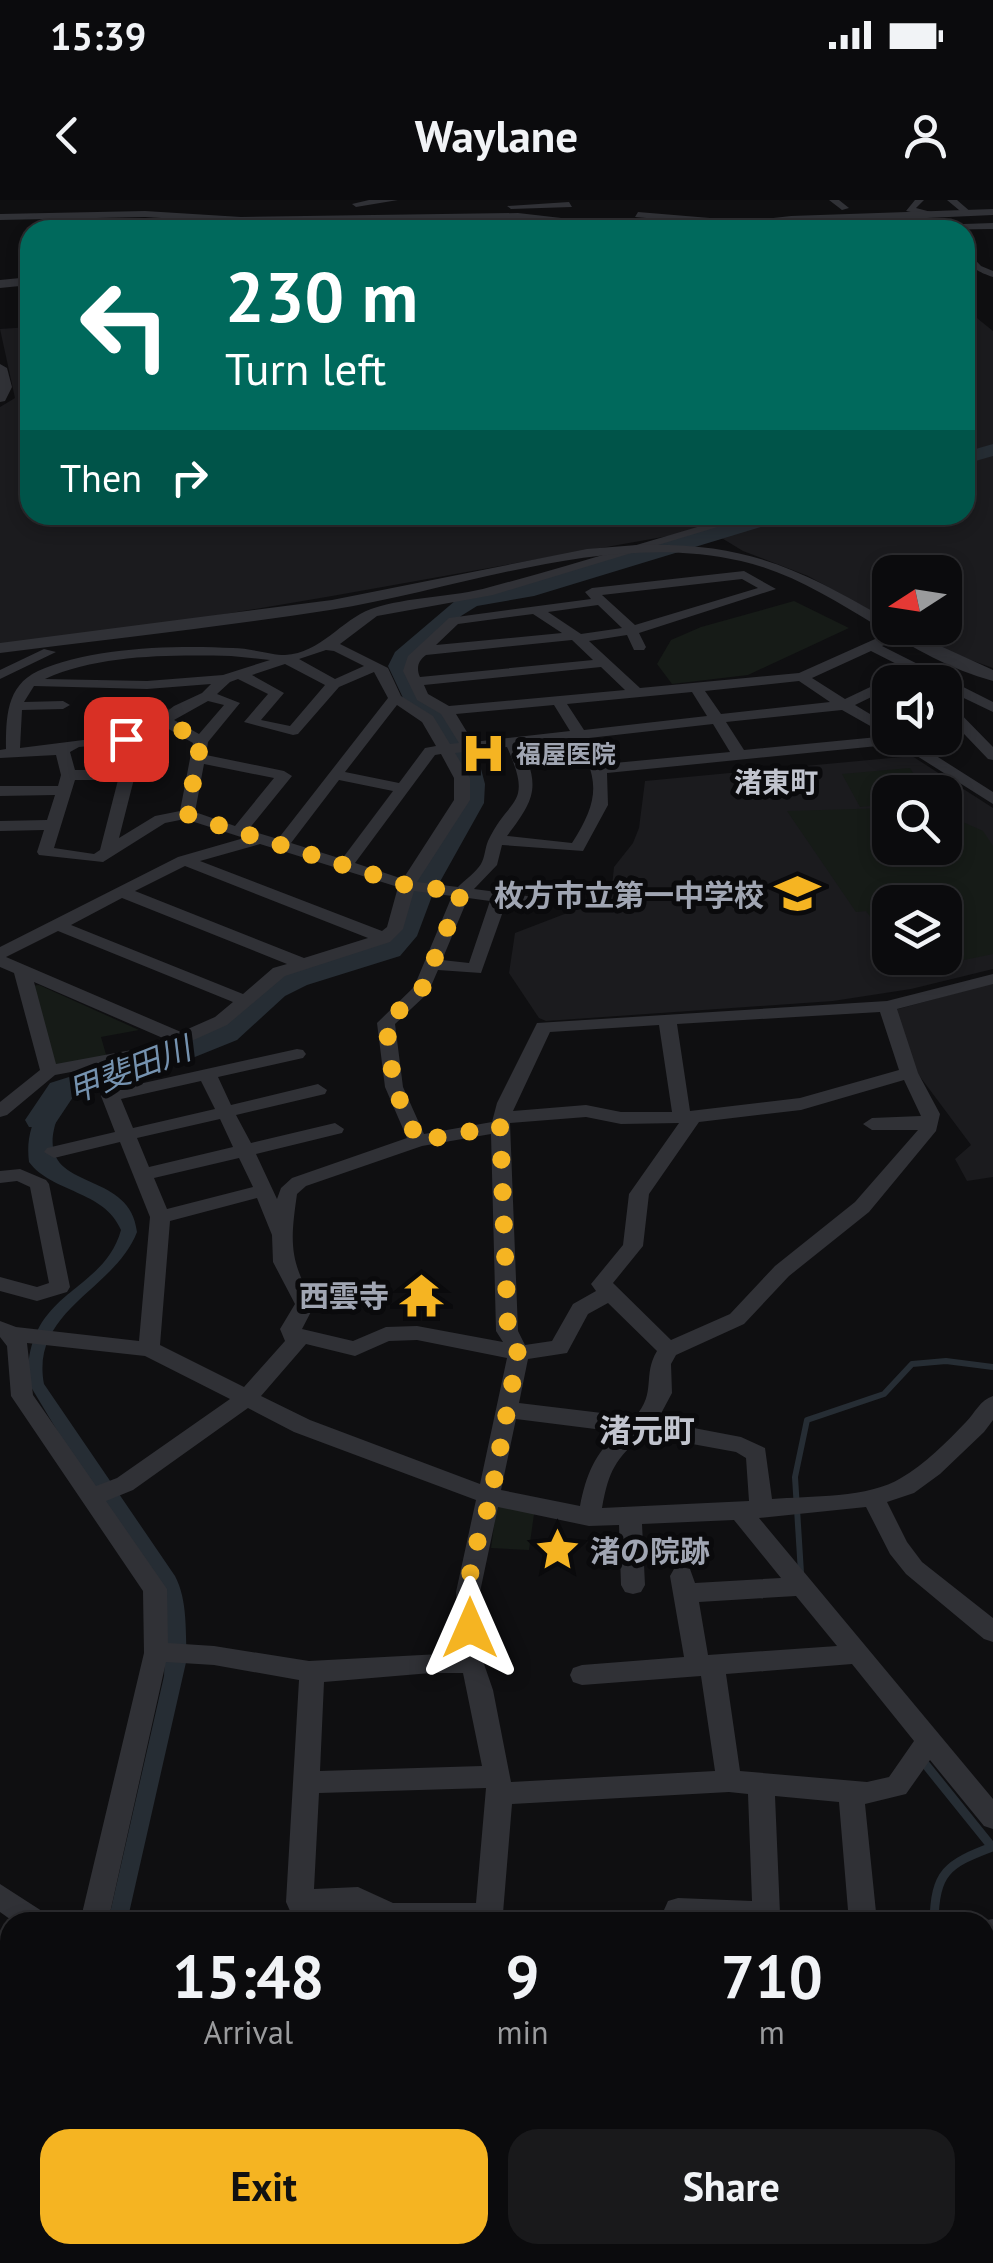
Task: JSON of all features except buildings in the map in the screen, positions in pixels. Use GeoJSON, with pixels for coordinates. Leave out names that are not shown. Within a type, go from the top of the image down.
{"type":"FeatureCollection","features":[{"type":"Feature","properties":{"kind":"street"},"geometry":{"type":"LineString","coordinates":[[117,214],[118,200]]}},
{"type":"Feature","properties":{"kind":"street"},"geometry":{"type":"LineString","coordinates":[[357,218],[354,202],[394,200]]}},
{"type":"Feature","properties":{"kind":"street"},"geometry":{"type":"LineString","coordinates":[[833,200],[851,206]]}},
{"type":"Feature","properties":{"kind":"street"},"geometry":{"type":"LineString","coordinates":[[920,200],[909,209],[927,220]]}},
{"type":"Feature","properties":{"kind":"street"},"geometry":{"type":"LineString","coordinates":[[951,200],[968,213]]}},
{"type":"Feature","properties":{"kind":"street"},"geometry":{"type":"LineString","coordinates":[[546,220],[569,204]]}},
{"type":"Feature","properties":{"kind":"street"},"geometry":{"type":"LineString","coordinates":[[500,207],[569,204],[584,210]]}},
{"type":"Feature","properties":{"kind":"street"},"geometry":{"type":"LineString","coordinates":[[783,220],[851,206]]}},
{"type":"Feature","properties":{"kind":"street"},"geometry":{"type":"LineString","coordinates":[[946,220],[968,213],[993,212]]}},
{"type":"Feature","properties":{"kind":"street"},"geometry":{"type":"LineString","coordinates":[[618,213],[699,220]]}},
{"type":"Feature","properties":{"kind":"street"},"geometry":{"type":"LineString","coordinates":[[0,218],[117,214],[241,220],[444,214],[568,220]]}},
{"type":"Feature","properties":{"kind":"street"},"geometry":{"type":"LineString","coordinates":[[444,214],[444,220]]}},
{"type":"Feature","properties":{"kind":"street"},"geometry":{"type":"LineString","coordinates":[[0,368],[5,388],[0,398]]}},
{"type":"Feature","properties":{"kind":"street"},"geometry":{"type":"LineString","coordinates":[[30,682],[147,685],[232,676],[328,646],[374,613],[488,592],[717,525]]}},
{"type":"Feature","properties":{"kind":"street"},"geometry":{"type":"LineString","coordinates":[[0,648],[332,605],[588,554],[633,550],[710,552],[752,559],[795,576],[872,619]]}},
{"type":"Feature","properties":{"kind":"street"},"geometry":{"type":"LineString","coordinates":[[421,651],[576,638],[631,628],[768,590],[744,575],[592,592],[631,628],[639,647]]}},
{"type":"Feature","properties":{"kind":"street"},"geometry":{"type":"LineString","coordinates":[[602,602],[454,621],[413,659],[410,671],[422,697],[447,712],[802,677],[871,646],[908,665]]}},
{"type":"Feature","properties":{"kind":"street"},"geometry":{"type":"LineString","coordinates":[[536,610],[576,638],[636,692]]}},
{"type":"Feature","properties":{"kind":"street"},"geometry":{"type":"LineString","coordinates":[[917,645],[993,676]]}},
{"type":"Feature","properties":{"kind":"street"},"geometry":{"type":"LineString","coordinates":[[328,646],[383,671],[395,698],[428,720],[456,747]]}},
{"type":"Feature","properties":{"kind":"street"},"geometry":{"type":"LineString","coordinates":[[232,676],[143,736],[76,742],[62,750],[7,754],[18,703],[30,682],[73,663],[208,650],[284,658],[334,684]]}},
{"type":"Feature","properties":{"kind":"street"},"geometry":{"type":"LineString","coordinates":[[0,675],[49,652]]}},
{"type":"Feature","properties":{"kind":"street"},"geometry":{"type":"LineString","coordinates":[[415,682],[604,664]]}},
{"type":"Feature","properties":{"kind":"street"},"geometry":{"type":"LineString","coordinates":[[232,676],[276,692],[251,722],[294,731],[334,684],[374,666]]}},
{"type":"Feature","properties":{"kind":"street"},"geometry":{"type":"LineString","coordinates":[[802,677],[872,721]]}},
{"type":"Feature","properties":{"kind":"street"},"geometry":{"type":"LineString","coordinates":[[695,686],[740,755]]}},
{"type":"Feature","properties":{"kind":"street"},"geometry":{"type":"LineString","coordinates":[[346,865],[430,751],[844,705],[872,692]]}},
{"type":"Feature","properties":{"kind":"street"},"geometry":{"type":"LineString","coordinates":[[962,693],[993,708]]}},
{"type":"Feature","properties":{"kind":"street"},"geometry":{"type":"LineString","coordinates":[[187,814],[200,749],[233,703],[207,696]]}},
{"type":"Feature","properties":{"kind":"street"},"geometry":{"type":"LineString","coordinates":[[282,844],[395,698]]}},
{"type":"Feature","properties":{"kind":"street"},"geometry":{"type":"LineString","coordinates":[[0,699],[64,705]]}},
{"type":"Feature","properties":{"kind":"street"},"geometry":{"type":"LineString","coordinates":[[496,840],[577,848],[602,808],[604,787],[600,768],[558,700]]}},
{"type":"Feature","properties":{"kind":"street"},"geometry":{"type":"LineString","coordinates":[[0,1112],[50,1071],[141,1054],[181,1038],[221,1021],[279,972],[384,938],[396,930],[462,800],[462,778],[447,712]]}},
{"type":"Feature","properties":{"kind":"street"},"geometry":{"type":"LineString","coordinates":[[164,720],[200,749],[284,776],[240,830]]}},
{"type":"Feature","properties":{"kind":"street"},"geometry":{"type":"LineString","coordinates":[[947,768],[993,758],[962,724]]}},
{"type":"Feature","properties":{"kind":"street"},"geometry":{"type":"LineString","coordinates":[[600,768],[872,741]]}},
{"type":"Feature","properties":{"kind":"street"},"geometry":{"type":"LineString","coordinates":[[418,1141],[394,1087],[386,1023],[422,989],[462,892],[490,865],[496,840],[521,807],[526,788],[524,770],[512,742]]}},
{"type":"Feature","properties":{"kind":"street"},"geometry":{"type":"LineString","coordinates":[[62,750],[67,783],[45,852],[98,859],[160,818],[187,814],[418,887],[542,902]]}},
{"type":"Feature","properties":{"kind":"street"},"geometry":{"type":"LineString","coordinates":[[927,755],[993,798]]}},
{"type":"Feature","properties":{"kind":"street"},"geometry":{"type":"LineString","coordinates":[[335,775],[403,788]]}},
{"type":"Feature","properties":{"kind":"street"},"geometry":{"type":"LineString","coordinates":[[0,791],[127,776],[108,851]]}},
{"type":"Feature","properties":{"kind":"street"},"geometry":{"type":"LineString","coordinates":[[0,826],[54,825]]}},
{"type":"Feature","properties":{"kind":"street"},"geometry":{"type":"LineString","coordinates":[[0,957],[184,860],[264,838]]}},
{"type":"Feature","properties":{"kind":"street"},"geometry":{"type":"LineString","coordinates":[[184,860],[384,938]]}},
{"type":"Feature","properties":{"kind":"street"},"geometry":{"type":"LineString","coordinates":[[122,892],[307,965]]}},
{"type":"Feature","properties":{"kind":"street"},"geometry":{"type":"LineString","coordinates":[[432,964],[475,969],[500,897]]}},
{"type":"Feature","properties":{"kind":"street"},"geometry":{"type":"LineString","coordinates":[[57,925],[246,1001]]}},
{"type":"Feature","properties":{"kind":"street"},"geometry":{"type":"LineString","coordinates":[[0,957],[181,1038]]}},
{"type":"Feature","properties":{"kind":"street"},"geometry":{"type":"LineString","coordinates":[[22,970],[50,1071]]}},
{"type":"Feature","properties":{"kind":"street"},"geometry":{"type":"LineString","coordinates":[[489,1912],[499,1786],[481,1690],[472,1664],[468,1592],[472,1560],[491,1497],[518,1353],[508,1331],[501,1122],[543,1027],[887,1006],[993,979]]}},
{"type":"Feature","properties":{"kind":"street"},"geometry":{"type":"LineString","coordinates":[[590,1517],[597,1476],[610,1452],[640,1426],[661,1393],[660,1364],[668,1350],[737,1319],[782,1271],[862,1207],[927,1131],[930,1114],[910,1073],[887,1006]]}},
{"type":"Feature","properties":{"kind":"street"},"geometry":{"type":"LineString","coordinates":[[667,1020],[688,1117],[639,1194],[632,1246],[600,1284],[668,1350]]}},
{"type":"Feature","properties":{"kind":"street"},"geometry":{"type":"LineString","coordinates":[[149,1349],[160,1217],[110,1096],[298,1054]]}},
{"type":"Feature","properties":{"kind":"street"},"geometry":{"type":"LineString","coordinates":[[296,1342],[292,1328],[306,1304],[282,1271],[282,1238],[288,1192],[300,1182],[418,1141],[501,1122],[586,1111],[621,1118],[688,1117],[802,1104],[910,1073]]}},
{"type":"Feature","properties":{"kind":"street"},"geometry":{"type":"LineString","coordinates":[[208,1076],[264,1190],[282,1238]]}},
{"type":"Feature","properties":{"kind":"street"},"geometry":{"type":"LineString","coordinates":[[54,1152],[318,1090]]}},
{"type":"Feature","properties":{"kind":"street"},"geometry":{"type":"LineString","coordinates":[[872,1124],[929,1122]]}},
{"type":"Feature","properties":{"kind":"street"},"geometry":{"type":"LineString","coordinates":[[142,1175],[335,1129]]}},
{"type":"Feature","properties":{"kind":"street"},"geometry":{"type":"LineString","coordinates":[[0,1178],[20,1175],[39,1184],[60,1287],[37,1294],[0,1284]]}},
{"type":"Feature","properties":{"kind":"street"},"geometry":{"type":"LineString","coordinates":[[160,1217],[264,1190]]}},
{"type":"Feature","properties":{"kind":"street"},"geometry":{"type":"LineString","coordinates":[[92,1497],[124,1484],[247,1398],[301,1336],[356,1349],[386,1334],[417,1333],[518,1353],[558,1348],[580,1309],[610,1293]]}},
{"type":"Feature","properties":{"kind":"street"},"geometry":{"type":"LineString","coordinates":[[96,1912],[159,1652],[155,1589],[22,1396],[18,1346],[25,1333],[149,1349],[302,1426],[491,1497],[590,1517],[873,1498],[906,1487],[932,1468],[993,1404]]}},
{"type":"Feature","properties":{"kind":"street"},"geometry":{"type":"LineString","coordinates":[[509,1410],[640,1426],[741,1446],[756,1454],[750,1509],[801,1586],[993,1818]]}},
{"type":"Feature","properties":{"kind":"street"},"geometry":{"type":"LineString","coordinates":[[873,1498],[898,1548],[914,1568],[993,1632]]}},
{"type":"Feature","properties":{"kind":"street"},"geometry":{"type":"LineString","coordinates":[[630,1516],[633,1585]]}},
{"type":"Feature","properties":{"kind":"street"},"geometry":{"type":"LineString","coordinates":[[729,1781],[684,1585],[801,1586]]}},
{"type":"Feature","properties":{"kind":"street"},"geometry":{"type":"LineString","coordinates":[[159,1652],[188,1649],[312,1672],[443,1661],[472,1664]]}},
{"type":"Feature","properties":{"kind":"street"},"geometry":{"type":"LineString","coordinates":[[582,1674],[856,1654]]}},
{"type":"Feature","properties":{"kind":"street"},"geometry":{"type":"LineString","coordinates":[[312,1672],[300,1902],[358,1899],[384,1912]]}},
{"type":"Feature","properties":{"kind":"street"},"geometry":{"type":"LineString","coordinates":[[306,1782],[499,1786],[729,1781],[867,1793],[897,1786],[928,1742]]}},
{"type":"Feature","properties":{"kind":"street"},"geometry":{"type":"LineString","coordinates":[[761,1784],[766,1912]]}},
{"type":"Feature","properties":{"kind":"street"},"geometry":{"type":"LineString","coordinates":[[851,1792],[862,1912]]}},
{"type":"Feature","properties":{"kind":"street"},"geometry":{"type":"LineString","coordinates":[[0,1896],[22,1912]]}},
{"type":"Feature","properties":{"kind":"street"},"geometry":{"type":"LineString","coordinates":[[678,1910],[722,1912]]}},
{"type":"Feature","properties":{"kind":"shaded area"},"geometry":{"type":"Polygon","coordinates":[[[975,316],[993,331],[993,668],[935,645],[962,645],[962,555],[872,555],[872,611],[808,576],[743,551],[710,531],[729,525],[975,525],[975,316]]]}},
{"type":"Feature","properties":{"kind":"shaded area"},"geometry":{"type":"Polygon","coordinates":[[[20,328],[20,525],[710,525],[674,535],[166,624],[0,644],[0,407],[15,398],[0,329],[20,328]]]}},
{"type":"Feature","properties":{"kind":"shaded area"},"geometry":{"type":"Polygon","coordinates":[[[794,601],[849,628],[748,675],[672,684],[657,664],[671,640],[701,627],[794,601]]]}},
{"type":"Feature","properties":{"kind":"shaded area"},"geometry":{"type":"Polygon","coordinates":[[[114,701],[173,709],[140,735],[115,738],[114,701]]]}},
{"type":"Feature","properties":{"kind":"shaded area","name":"枚方市立第一中学校"},"geometry":{"type":"Polygon","coordinates":[[[912,756],[942,775],[872,775],[872,865],[962,865],[962,788],[993,808],[993,969],[911,989],[833,1001],[546,1021],[539,1018],[509,973],[515,933],[588,905],[612,886],[614,867],[633,843],[639,828],[645,781],[912,756]]]}},
{"type":"Feature","properties":{"kind":"shaded area"},"geometry":{"type":"Polygon","coordinates":[[[910,768],[914,775],[872,775],[872,806],[860,807],[842,774],[910,768]]]}},
{"type":"Feature","properties":{"kind":"shaded area"},"geometry":{"type":"Polygon","coordinates":[[[872,809],[872,865],[962,865],[962,822],[983,831],[993,846],[993,954],[962,960],[962,885],[872,885],[872,919],[866,911],[856,912],[787,811],[872,809]]]}},
{"type":"Feature","properties":{"kind":"shaded area"},"geometry":{"type":"Polygon","coordinates":[[[993,983],[993,1177],[967,1181],[955,1159],[971,1145],[918,1074],[887,1012],[993,983]]]}},
{"type":"Feature","properties":{"kind":"shaded area"},"geometry":{"type":"Polygon","coordinates":[[[39,985],[139,1030],[101,1037],[107,1058],[51,1068],[28,986],[39,985]]]}},
{"type":"Feature","properties":{"kind":"shaded area"},"geometry":{"type":"Polygon","coordinates":[[[77,1078],[57,1118],[53,1146],[60,1163],[113,1194],[129,1209],[137,1232],[111,1270],[61,1319],[43,1359],[44,1384],[175,1576],[186,1627],[187,1658],[129,1912],[110,1912],[164,1676],[167,1614],[28,1382],[30,1351],[39,1328],[51,1310],[98,1268],[112,1251],[121,1230],[103,1207],[51,1180],[29,1162],[33,1123],[46,1101],[77,1078]]]}},
{"type":"Feature","properties":{"kind":"shaded area"},"geometry":{"type":"Polygon","coordinates":[[[497,1503],[534,1514],[529,1550],[491,1548],[497,1503]]]}},
{"type":"Feature","properties":{"kind":"waterway","name":"甲斐田川"},"geometry":{"type":"LineString","coordinates":[[975,455],[993,450]]}},
{"type":"Feature","properties":{"kind":"waterway","name":"甲斐田川"},"geometry":{"type":"LineString","coordinates":[[41,1120],[61,1090],[169,1056],[226,1033],[274,990],[296,979],[390,950],[407,930],[418,896],[471,803],[470,768],[464,754],[413,695],[400,666],[404,657],[453,611],[470,600],[526,591],[743,525]]}},
{"type":"Feature","properties":{"kind":"waterway"},"geometry":{"type":"LineString","coordinates":[[801,1573],[795,1477],[807,1420],[884,1394],[912,1364],[946,1361],[993,1367]]}},
{"type":"Feature","properties":{"kind":"waterway"},"geometry":{"type":"LineString","coordinates":[[926,1765],[992,1847],[946,1872],[937,1892],[935,1912]]}},
{"type":"Feature","properties":{"kind":"place","name":"福屋医院"},"geometry":{"type":"Point","coordinates":[483,754]}},
{"type":"Feature","properties":{"kind":"place","name":"枚方市立第一中学校"},"geometry":{"type":"Point","coordinates":[797,894]}},
{"type":"Feature","properties":{"kind":"place","name":"西雲寺"},"geometry":{"type":"Point","coordinates":[422,1295]}},
{"type":"Feature","properties":{"kind":"place","name":"渚の院跡"},"geometry":{"type":"Point","coordinates":[557,1550]}},
{"type":"Feature","properties":{"kind":"district","name":"渚東町"},"geometry":{"type":"Point","coordinates":[776,781]}},
{"type":"Feature","properties":{"kind":"district","name":"渚元町"},"geometry":{"type":"Point","coordinates":[647,1430]}},
{"type":"Feature","properties":{"kind":"route"},"geometry":{"type":"LineString","coordinates":[[126,739],[143,736],[164,720],[201,741],[187,814],[406,885],[462,892],[422,989],[386,1023],[394,1087],[418,1141],[500,1126],[503,1271],[508,1289],[508,1331],[518,1353],[491,1497],[472,1560],[468,1592],[470,1628]]}}]}
